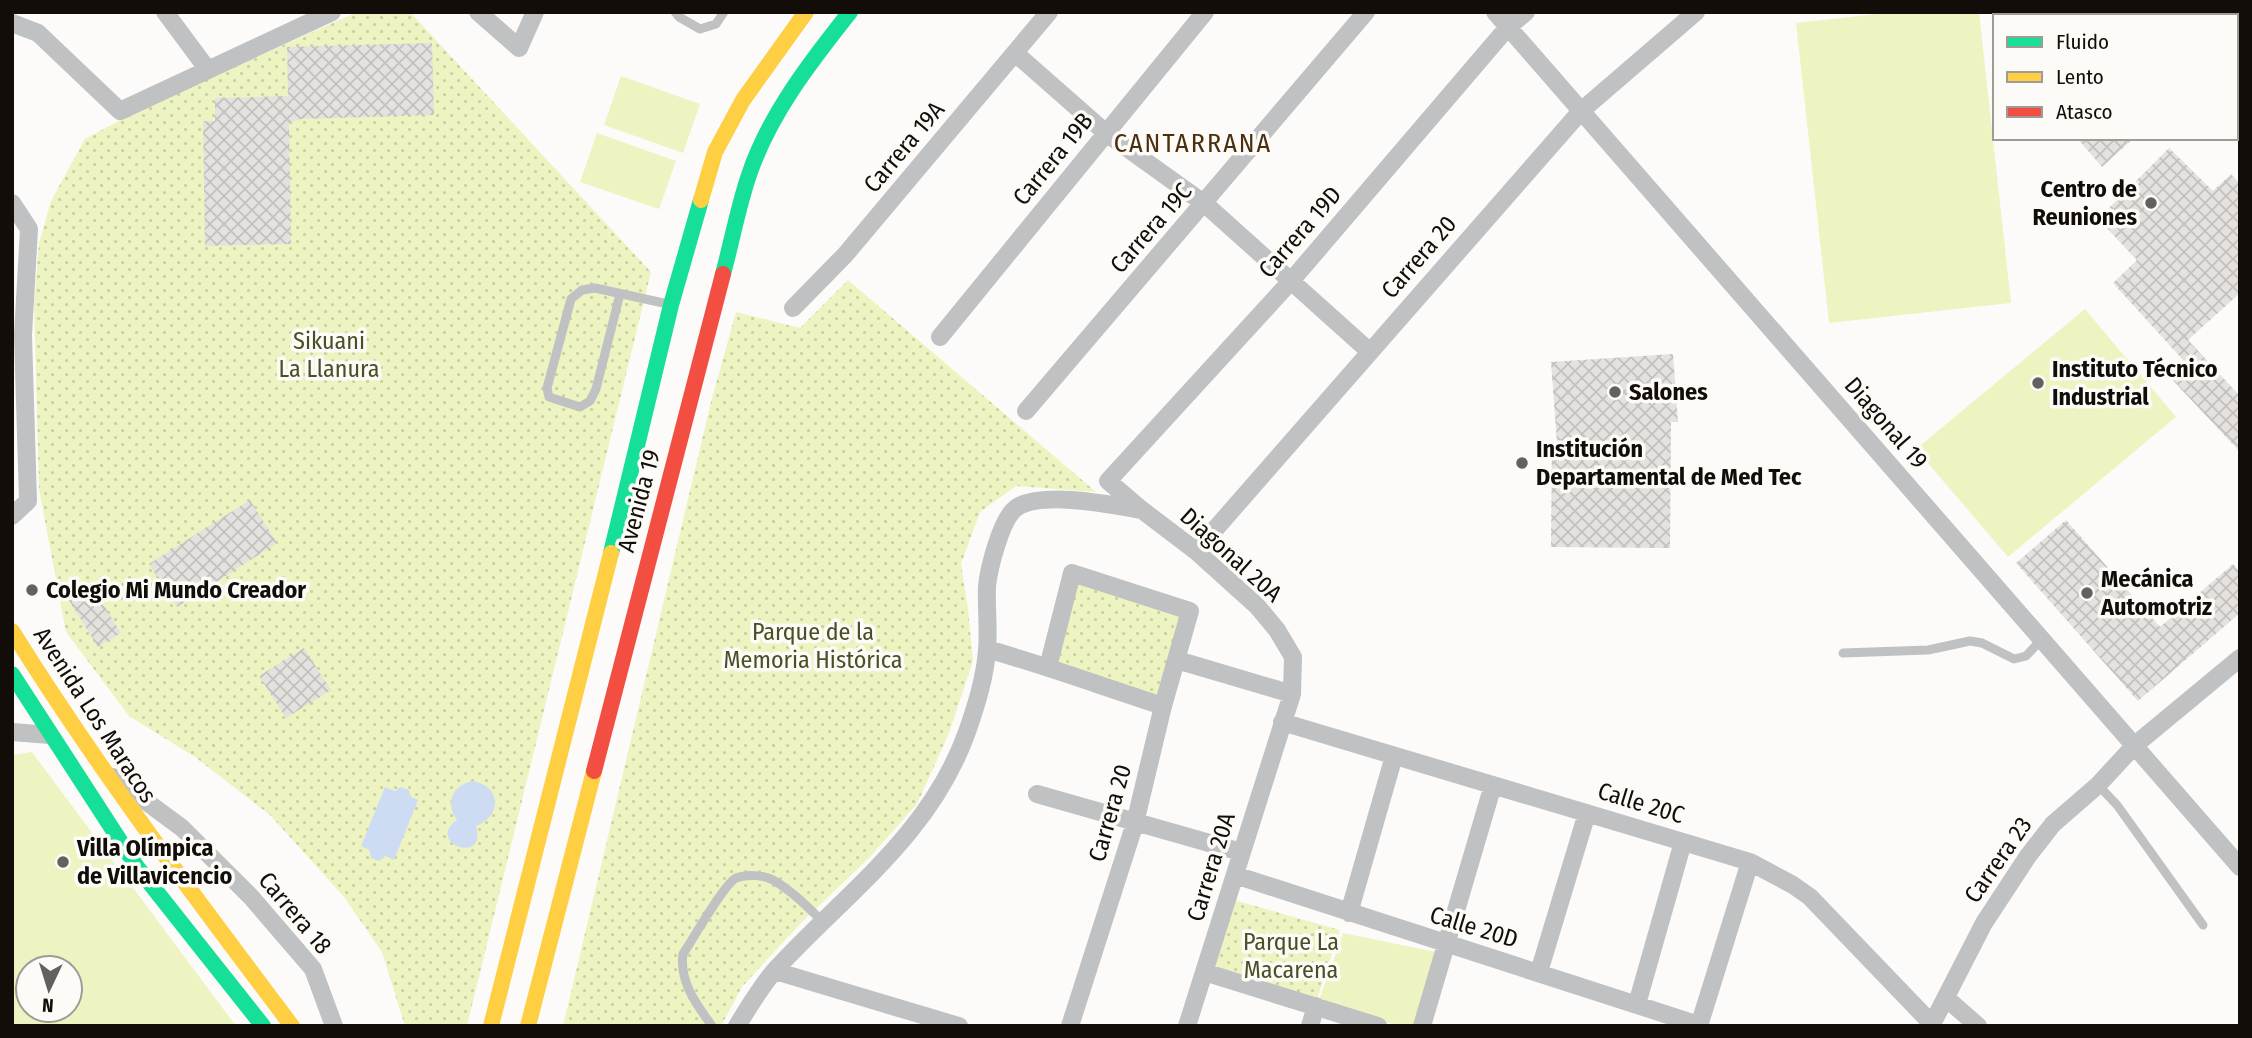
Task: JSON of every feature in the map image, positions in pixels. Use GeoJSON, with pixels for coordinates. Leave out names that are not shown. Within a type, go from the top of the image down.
{"type":"FeatureCollection","features":[{"type":"Feature","properties":{"kind":"main road","name":"Avenida 19"},"geometry":{"type":"LineString","coordinates":[[491,1026],[671,305],[715,152],[743,100],[806,12]]}},
{"type":"Feature","properties":{"kind":"main road","name":"Avenida 19"},"geometry":{"type":"LineString","coordinates":[[528,1026],[749,174],[773,123],[810,62],[850,12]]}},
{"type":"Feature","properties":{"kind":"main road","name":"Avenida Los Maracos"},"geometry":{"type":"LineString","coordinates":[[12,631],[99,766],[292,1026]]}},
{"type":"Feature","properties":{"kind":"main road","name":"Avenida Los Maracos"},"geometry":{"type":"LineString","coordinates":[[12,674],[137,867],[263,1026]]}},
{"type":"Feature","properties":{"kind":"street"},"geometry":{"type":"LineString","coordinates":[[165,12],[208,70]]}},
{"type":"Feature","properties":{"kind":"street"},"geometry":{"type":"LineString","coordinates":[[12,23],[38,33],[120,111],[332,12]]}},
{"type":"Feature","properties":{"kind":"street"},"geometry":{"type":"LineString","coordinates":[[478,12],[519,48],[535,12]]}},
{"type":"Feature","properties":{"kind":"street","name":"Carrera 19A"},"geometry":{"type":"LineString","coordinates":[[793,308],[845,256],[1048,12]]}},
{"type":"Feature","properties":{"kind":"street","name":"Carrera 19B"},"geometry":{"type":"LineString","coordinates":[[940,337],[1205,12]]}},
{"type":"Feature","properties":{"kind":"street","name":"Carrera 19C"},"geometry":{"type":"LineString","coordinates":[[1026,411],[1367,12]]}},
{"type":"Feature","properties":{"kind":"street","name":"Diagonal 19"},"geometry":{"type":"LineString","coordinates":[[1495,12],[2240,867]]}},
{"type":"Feature","properties":{"kind":"street","name":"Carrera 19D"},"geometry":{"type":"LineString","coordinates":[[1108,481],[1291,281],[1508,27],[1526,12]]}},
{"type":"Feature","properties":{"kind":"street","name":"Carrera 20"},"geometry":{"type":"LineString","coordinates":[[1196,551],[1581,111],[1696,12]]}},
{"type":"Feature","properties":{"kind":"street"},"geometry":{"type":"LineString","coordinates":[[1015,53],[1106,133],[1205,204],[1369,351]]}},
{"type":"Feature","properties":{"kind":"street"},"geometry":{"type":"LineString","coordinates":[[12,516],[28,501],[18,338],[29,229],[14,208]]}},
{"type":"Feature","properties":{"kind":"street","name":"Diagonal 20A"},"geometry":{"type":"LineString","coordinates":[[1108,481],[1196,551],[1257,606],[1276,630],[1293,657],[1293,694],[1282,722]]}},
{"type":"Feature","properties":{"kind":"street"},"geometry":{"type":"LineString","coordinates":[[737,1026],[775,971],[909,834],[927,811],[955,760],[976,706],[987,649],[987,585],[1002,531],[1010,514],[1017,507],[1028,503],[1073,500],[1142,510]]}},
{"type":"Feature","properties":{"kind":"street","name":"Carrera 20"},"geometry":{"type":"LineString","coordinates":[[1048,667],[1072,573],[1190,611],[1163,706],[1135,823],[1070,1026]]}},
{"type":"Feature","properties":{"kind":"street"},"geometry":{"type":"LineString","coordinates":[[987,649],[1163,706]]}},
{"type":"Feature","properties":{"kind":"street","name":"Carrera 23"},"geometry":{"type":"LineString","coordinates":[[1932,1025],[1984,923],[2028,856],[2053,824],[2098,785],[2135,745],[2240,658]]}},
{"type":"Feature","properties":{"kind":"street"},"geometry":{"type":"LineString","coordinates":[[1177,660],[1293,694]]}},
{"type":"Feature","properties":{"kind":"street","name":"Calle 20C"},"geometry":{"type":"LineString","coordinates":[[1282,722],[1751,862],[1810,897],[1932,1025]]}},
{"type":"Feature","properties":{"kind":"street","name":"Carrera 20A"},"geometry":{"type":"LineString","coordinates":[[1187,1026],[1282,722]]}},
{"type":"Feature","properties":{"kind":"street"},"geometry":{"type":"LineString","coordinates":[[12,732],[50,735]]}},
{"type":"Feature","properties":{"kind":"street"},"geometry":{"type":"LineString","coordinates":[[1349,913],[1394,756]]}},
{"type":"Feature","properties":{"kind":"street","name":"Carrera 18"},"geometry":{"type":"LineString","coordinates":[[99,766],[182,828],[252,898],[313,969],[334,1026]]}},
{"type":"Feature","properties":{"kind":"street"},"geometry":{"type":"LineString","coordinates":[[1422,1026],[1493,785]]}},
{"type":"Feature","properties":{"kind":"street"},"geometry":{"type":"LineString","coordinates":[[1037,794],[1241,852]]}},
{"type":"Feature","properties":{"kind":"street"},"geometry":{"type":"LineString","coordinates":[[1539,972],[1587,813]]}},
{"type":"Feature","properties":{"kind":"street"},"geometry":{"type":"LineString","coordinates":[[1637,1004],[1683,842]]}},
{"type":"Feature","properties":{"kind":"street"},"geometry":{"type":"LineString","coordinates":[[1699,1025],[1751,862]]}},
{"type":"Feature","properties":{"kind":"street","name":"Calle 20D"},"geometry":{"type":"LineString","coordinates":[[1235,875],[1699,1025]]}},
{"type":"Feature","properties":{"kind":"street"},"geometry":{"type":"LineString","coordinates":[[775,971],[959,1026]]}},
{"type":"Feature","properties":{"kind":"street"},"geometry":{"type":"LineString","coordinates":[[1204,972],[1378,1026]]}},
{"type":"Feature","properties":{"kind":"street"},"geometry":{"type":"LineString","coordinates":[[1946,998],[1978,1026]]}},
{"type":"Feature","properties":{"kind":"street"},"geometry":{"type":"LineString","coordinates":[[1310,1026],[1316,1006]]}},
{"type":"Feature","properties":{"kind":"lane"},"geometry":{"type":"LineString","coordinates":[[675,12],[679,18],[701,29],[716,24],[724,12]]}},
{"type":"Feature","properties":{"kind":"lane"},"geometry":{"type":"LineString","coordinates":[[620,294],[596,389],[590,401],[580,407],[549,397],[547,388],[571,299],[582,290],[595,288],[671,305]]}},
{"type":"Feature","properties":{"kind":"lane"},"geometry":{"type":"LineString","coordinates":[[1843,653],[1928,650],[1970,641],[1982,643],[2014,659],[2026,656],[2042,639]]}},
{"type":"Feature","properties":{"kind":"lane"},"geometry":{"type":"LineString","coordinates":[[2098,785],[2117,804],[2203,925]]}},
{"type":"Feature","properties":{"kind":"lane"},"geometry":{"type":"LineString","coordinates":[[712,1026],[683,978],[683,954],[734,878],[752,875],[770,878],[790,891],[823,922]]}},
{"type":"Feature","properties":{"kind":"green space","name":"Sikuani La Llanura"},"geometry":{"type":"Polygon","coordinates":[[[357,12],[410,12],[651,272],[467,1026],[405,1026],[382,952],[344,897],[270,815],[195,757],[129,716],[66,632],[39,489],[34,303],[39,243],[51,201],[85,139],[139,110],[357,12]]]}},
{"type":"Feature","properties":{"kind":"green space"},"geometry":{"type":"Polygon","coordinates":[[[1894,12],[1979,12],[2011,303],[1829,323],[1796,23],[1894,12]]]}},
{"type":"Feature","properties":{"kind":"green space"},"geometry":{"type":"Polygon","coordinates":[[[621,76],[700,104],[683,153],[604,125],[621,76]]]}},
{"type":"Feature","properties":{"kind":"green space"},"geometry":{"type":"Polygon","coordinates":[[[597,133],[676,161],[659,209],[580,182],[597,133]]]}},
{"type":"Feature","properties":{"kind":"green space","name":"Parque de la Memoria Histórica"},"geometry":{"type":"Polygon","coordinates":[[[848,280],[1096,492],[1016,486],[980,512],[961,564],[973,661],[949,733],[917,804],[869,858],[799,925],[742,987],[721,1026],[563,1026],[711,402],[736,312],[800,328],[848,280]]]}},
{"type":"Feature","properties":{"kind":"green space"},"geometry":{"type":"Polygon","coordinates":[[[2085,309],[2176,417],[2008,557],[1916,449],[2085,309]]]}},
{"type":"Feature","properties":{"kind":"green space"},"geometry":{"type":"Polygon","coordinates":[[[1077,576],[1184,614],[1159,702],[1058,665],[1077,576]]]}},
{"type":"Feature","properties":{"kind":"green space","name":"Villa Olímpica de Villavicencio"},"geometry":{"type":"Polygon","coordinates":[[[32,752],[236,1026],[12,1026],[12,755],[32,752]]]}},
{"type":"Feature","properties":{"kind":"green space","name":"Parque La Macarena"},"geometry":{"type":"Polygon","coordinates":[[[1230,899],[1340,930],[1316,1002],[1208,969],[1230,899]]]}},
{"type":"Feature","properties":{"kind":"green space"},"geometry":{"type":"Polygon","coordinates":[[[1343,933],[1436,952],[1415,1026],[1400,1026],[1318,1003],[1343,933]]]}},
{"type":"Feature","properties":{"kind":"water"},"geometry":{"type":"Polygon","coordinates":[[[472,781],[489,788],[495,801],[494,808],[485,821],[476,826],[477,838],[473,845],[467,848],[459,847],[452,843],[448,836],[449,829],[457,820],[451,807],[452,796],[465,783],[472,781]]]}},
{"type":"Feature","properties":{"kind":"water"},"geometry":{"type":"Polygon","coordinates":[[[385,787],[395,791],[400,787],[409,790],[411,797],[418,800],[394,860],[385,856],[379,861],[371,858],[369,850],[361,846],[385,787]]]}},
{"type":"Feature","properties":{"kind":"building"},"geometry":{"type":"Polygon","coordinates":[[[432,43],[434,115],[301,119],[289,123],[291,244],[205,246],[203,121],[215,121],[215,98],[288,96],[287,47],[432,43]]]}},
{"type":"Feature","properties":{"kind":"building"},"geometry":{"type":"Polygon","coordinates":[[[2079,140],[2132,140],[2102,167],[2079,140]]]}},
{"type":"Feature","properties":{"kind":"building"},"geometry":{"type":"Polygon","coordinates":[[[2169,148],[2213,191],[2231,174],[2240,184],[2240,293],[2188,340],[2240,396],[2240,452],[2167,374],[2183,360],[2113,283],[2137,260],[2098,219],[2169,148]]]}},
{"type":"Feature","properties":{"kind":"building"},"geometry":{"type":"Polygon","coordinates":[[[1673,354],[1678,422],[1671,422],[1670,548],[1551,547],[1552,443],[1557,443],[1551,362],[1673,354]]]}},
{"type":"Feature","properties":{"kind":"building"},"geometry":{"type":"Polygon","coordinates":[[[250,500],[277,543],[177,607],[149,564],[250,500]]]}},
{"type":"Feature","properties":{"kind":"building","name":"Mecánica Automotriz"},"geometry":{"type":"Polygon","coordinates":[[[2066,520],[2160,627],[2233,564],[2240,572],[2240,613],[2138,701],[2016,563],[2066,520]]]}},
{"type":"Feature","properties":{"kind":"building"},"geometry":{"type":"Polygon","coordinates":[[[90,583],[121,633],[98,647],[67,597],[90,583]]]}},
{"type":"Feature","properties":{"kind":"building"},"geometry":{"type":"Polygon","coordinates":[[[304,648],[331,690],[286,718],[259,676],[304,648]]]}},
{"type":"Feature","properties":{"kind":"traffic: fast"},"geometry":{"type":"LineString","coordinates":[[723,274],[745,187],[757,153],[779,110],[806,69],[850,12]]}},
{"type":"Feature","properties":{"kind":"traffic: fast"},"geometry":{"type":"LineString","coordinates":[[611,553],[671,305],[701,200]]}},
{"type":"Feature","properties":{"kind":"traffic: fast"},"geometry":{"type":"LineString","coordinates":[[12,674],[137,867],[263,1026]]}},
{"type":"Feature","properties":{"kind":"traffic: slow"},"geometry":{"type":"LineString","coordinates":[[701,200],[715,152],[743,100],[806,12]]}},
{"type":"Feature","properties":{"kind":"traffic: slow"},"geometry":{"type":"LineString","coordinates":[[491,1026],[611,553]]}},
{"type":"Feature","properties":{"kind":"traffic: slow"},"geometry":{"type":"LineString","coordinates":[[12,631],[113,782],[292,1026]]}},
{"type":"Feature","properties":{"kind":"traffic: slow"},"geometry":{"type":"LineString","coordinates":[[528,1026],[594,771]]}},
{"type":"Feature","properties":{"kind":"traffic: jam"},"geometry":{"type":"LineString","coordinates":[[594,771],[723,274]]}},
{"type":"Feature","properties":{"kind":"place","name":"Centro de Reuniones"},"geometry":{"type":"Point","coordinates":[2151,203]}},
{"type":"Feature","properties":{"kind":"place","name":"Instituto Técnico Industrial"},"geometry":{"type":"Point","coordinates":[2038,383]}},
{"type":"Feature","properties":{"kind":"place","name":"Salones"},"geometry":{"type":"Point","coordinates":[1615,392]}},
{"type":"Feature","properties":{"kind":"place","name":"Institución Departamental de Med Tec"},"geometry":{"type":"Point","coordinates":[1522,463]}},
{"type":"Feature","properties":{"kind":"place","name":"Colegio Mi Mundo Creador"},"geometry":{"type":"Point","coordinates":[32,590]}},
{"type":"Feature","properties":{"kind":"place","name":"Mecánica Automotriz"},"geometry":{"type":"Point","coordinates":[2087,593]}},
{"type":"Feature","properties":{"kind":"place","name":"Villa Olímpica de Villavicencio"},"geometry":{"type":"Point","coordinates":[63,862]}},
{"type":"Feature","properties":{"kind":"district","name":"CANTARRANA"},"geometry":{"type":"Point","coordinates":[1193,143]}}]}
